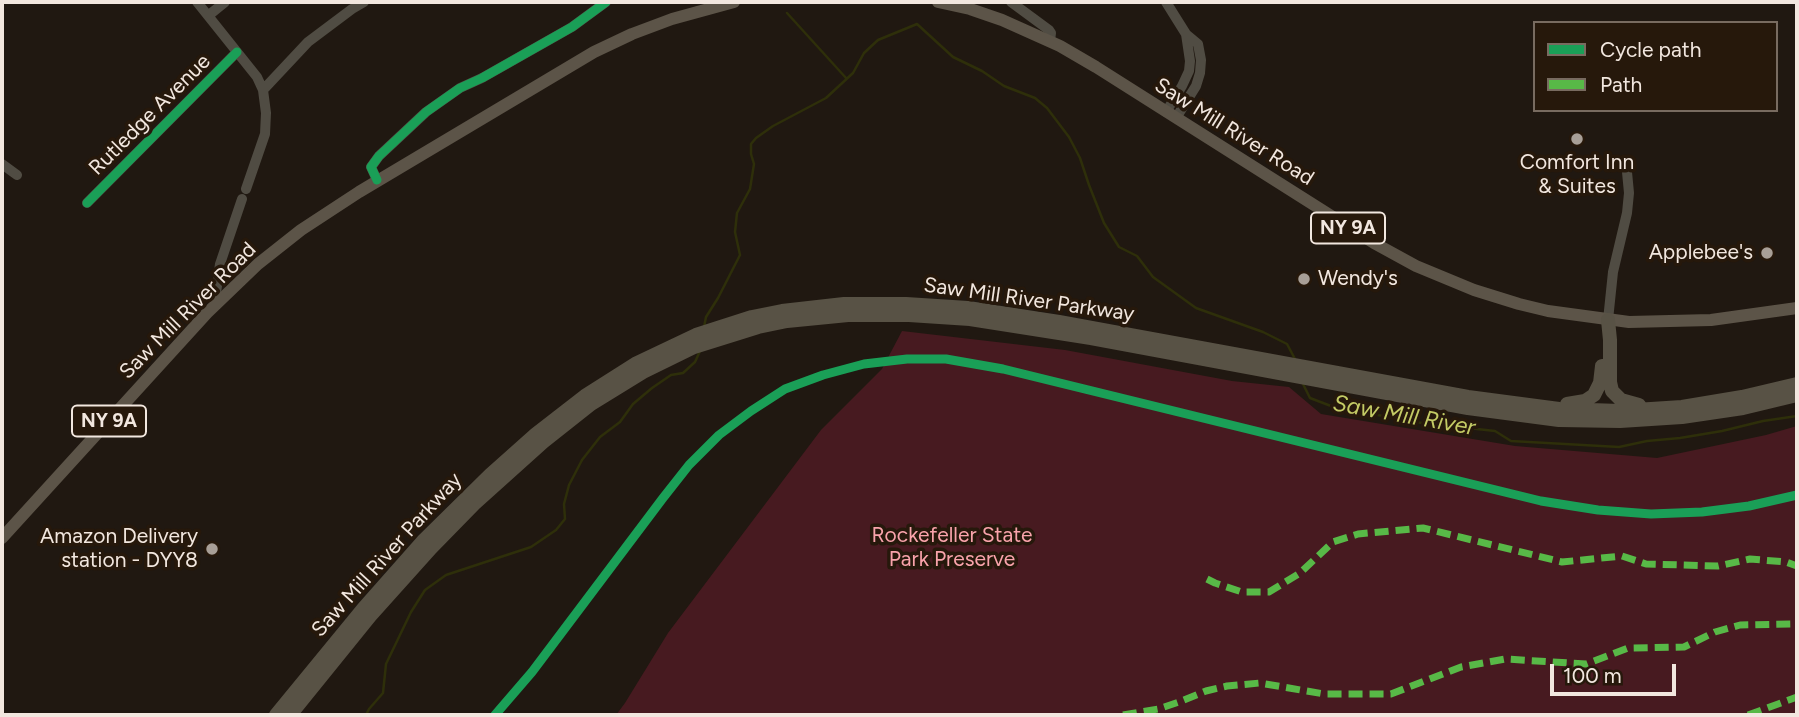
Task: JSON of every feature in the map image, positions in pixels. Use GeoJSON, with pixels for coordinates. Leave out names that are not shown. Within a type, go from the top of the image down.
{"type":"FeatureCollection","features":[{"type":"Feature","properties":{"kind":"highway","name":"Saw Mill River Parkway"},"geometry":{"type":"LineString","coordinates":[[290,715],[404,578],[453,525],[504,476],[600,398],[701,339],[752,317],[813,307],[876,303],[937,305],[1029,317],[1498,413],[1580,421],[1620,422],[1682,417],[1743,408],[1797,395]]}},
{"type":"Feature","properties":{"kind":"highway"},"geometry":{"type":"LineString","coordinates":[[1529,406],[1581,402],[1594,395],[1600,383],[1602,340],[1608,320]]}},
{"type":"Feature","properties":{"kind":"highway"},"geometry":{"type":"LineString","coordinates":[[1608,320],[1610,382],[1615,394],[1631,404],[1682,407]]}},
{"type":"Feature","properties":{"kind":"highway","name":"Saw Mill River Parkway"},"geometry":{"type":"LineString","coordinates":[[276,715],[402,563],[505,461],[560,415],[610,379],[665,348],[701,339]]}},
{"type":"Feature","properties":{"kind":"highway","name":"Saw Mill River Parkway"},"geometry":{"type":"LineString","coordinates":[[1299,371],[1529,406],[1600,411],[1682,407],[1797,384]]}},
{"type":"Feature","properties":{"kind":"main road","name":"Saw Mill River Road"},"geometry":{"type":"LineString","coordinates":[[2,538],[217,304],[258,264],[301,230],[377,180],[594,51],[672,19],[734,2]]}},
{"type":"Feature","properties":{"kind":"main road","name":"Saw Mill River Road"},"geometry":{"type":"LineString","coordinates":[[938,2],[990,16],[1050,41],[1096,67],[1362,236],[1416,266],[1474,290],[1561,313],[1629,322],[1686,322],[1797,308]]}},
{"type":"Feature","properties":{"kind":"street"},"geometry":{"type":"LineString","coordinates":[[197,2],[257,76],[263,90],[265,134],[247,189]]}},
{"type":"Feature","properties":{"kind":"street"},"geometry":{"type":"LineString","coordinates":[[209,15],[225,2]]}},
{"type":"Feature","properties":{"kind":"street"},"geometry":{"type":"LineString","coordinates":[[263,90],[307,42],[364,2]]}},
{"type":"Feature","properties":{"kind":"street"},"geometry":{"type":"LineString","coordinates":[[377,180],[372,167],[379,156],[426,112],[460,88],[572,27],[606,2]]}},
{"type":"Feature","properties":{"kind":"street"},"geometry":{"type":"LineString","coordinates":[[1011,2],[1049,30],[1050,41]]}},
{"type":"Feature","properties":{"kind":"street"},"geometry":{"type":"LineString","coordinates":[[1166,2],[1186,34],[1190,61],[1189,71],[1171,115]]}},
{"type":"Feature","properties":{"kind":"street","name":"Rutledge Avenue"},"geometry":{"type":"LineString","coordinates":[[87,202],[237,52]]}},
{"type":"Feature","properties":{"kind":"street"},"geometry":{"type":"LineString","coordinates":[[2,164],[17,175]]}},
{"type":"Feature","properties":{"kind":"street"},"geometry":{"type":"LineString","coordinates":[[1608,320],[1613,272],[1627,213],[1627,172]]}},
{"type":"Feature","properties":{"kind":"street"},"geometry":{"type":"LineString","coordinates":[[217,304],[220,264],[242,200]]}},
{"type":"Feature","properties":{"kind":"green space","name":"Rockefeller State Park Preserve"},"geometry":{"type":"Polygon","coordinates":[[[902,331],[1065,350],[1232,381],[1289,387],[1321,414],[1515,446],[1657,458],[1797,426],[1797,715],[616,715],[668,633],[821,430],[882,369],[902,331]]]}},
{"type":"Feature","properties":{"kind":"waterway"},"geometry":{"type":"LineString","coordinates":[[787,13],[846,78]]}},
{"type":"Feature","properties":{"kind":"waterway","name":"Saw Mill River"},"geometry":{"type":"LineString","coordinates":[[704,327],[706,317],[740,255],[735,232],[737,213],[750,189],[754,164],[751,144],[773,126],[826,98],[853,73],[864,53],[878,40],[917,24],[953,57],[982,71],[1004,86],[1035,98],[1047,108],[1069,137],[1080,158],[1104,223],[1119,247],[1137,256],[1153,277],[1196,308],[1263,332],[1287,344],[1295,359]]}},
{"type":"Feature","properties":{"kind":"waterway","name":"Saw Mill River"},"geometry":{"type":"LineString","coordinates":[[366,715],[383,693],[386,664],[411,612],[425,590],[446,575],[531,547],[556,530],[565,519],[564,504],[569,485],[582,460],[600,437],[620,422],[633,404],[652,388],[671,375],[683,373],[695,362],[700,351]]}},
{"type":"Feature","properties":{"kind":"waterway","name":"Saw Mill River"},"geometry":{"type":"LineString","coordinates":[[1302,382],[1310,398],[1331,406],[1414,422],[1495,431],[1511,441],[1619,447],[1797,416]]}},
{"type":"Feature","properties":{"kind":"marked path"},"geometry":{"type":"LineString","coordinates":[[1207,579],[1242,592],[1269,592],[1300,573],[1333,542],[1358,534],[1423,528],[1562,562],[1622,556],[1646,564],[1718,566],[1750,559],[1786,562],[1797,566]]}},
{"type":"Feature","properties":{"kind":"marked path"},"geometry":{"type":"LineString","coordinates":[[1123,715],[1158,709],[1227,686],[1260,683],[1324,694],[1391,694],[1461,667],[1505,659],[1586,664],[1628,648],[1684,647],[1715,632],[1740,625],[1797,624]]}},
{"type":"Feature","properties":{"kind":"marked path"},"geometry":{"type":"LineString","coordinates":[[1748,715],[1797,697]]}},
{"type":"Feature","properties":{"kind":"cycle path"},"geometry":{"type":"LineString","coordinates":[[377,180],[371,167],[379,156],[426,112],[460,88],[572,27],[606,2]]}},
{"type":"Feature","properties":{"kind":"cycle path"},"geometry":{"type":"LineString","coordinates":[[87,203],[237,52]]}},
{"type":"Feature","properties":{"kind":"cycle path"},"geometry":{"type":"LineString","coordinates":[[495,715],[532,672],[689,465],[719,435],[785,389],[864,364],[907,359],[946,359],[1003,369],[1541,501],[1598,510],[1651,514],[1702,512],[1749,506],[1797,495]]}},
{"type":"Feature","properties":{"kind":"place","name":"Comfort Inn & Suites"},"geometry":{"type":"Point","coordinates":[1577,139]}},
{"type":"Feature","properties":{"kind":"place","name":"Applebee's"},"geometry":{"type":"Point","coordinates":[1767,253]}},
{"type":"Feature","properties":{"kind":"place","name":"Wendy's"},"geometry":{"type":"Point","coordinates":[1304,279]}},
{"type":"Feature","properties":{"kind":"place","name":"Amazon Delivery station - DYY8"},"geometry":{"type":"Point","coordinates":[212,549]}}]}
